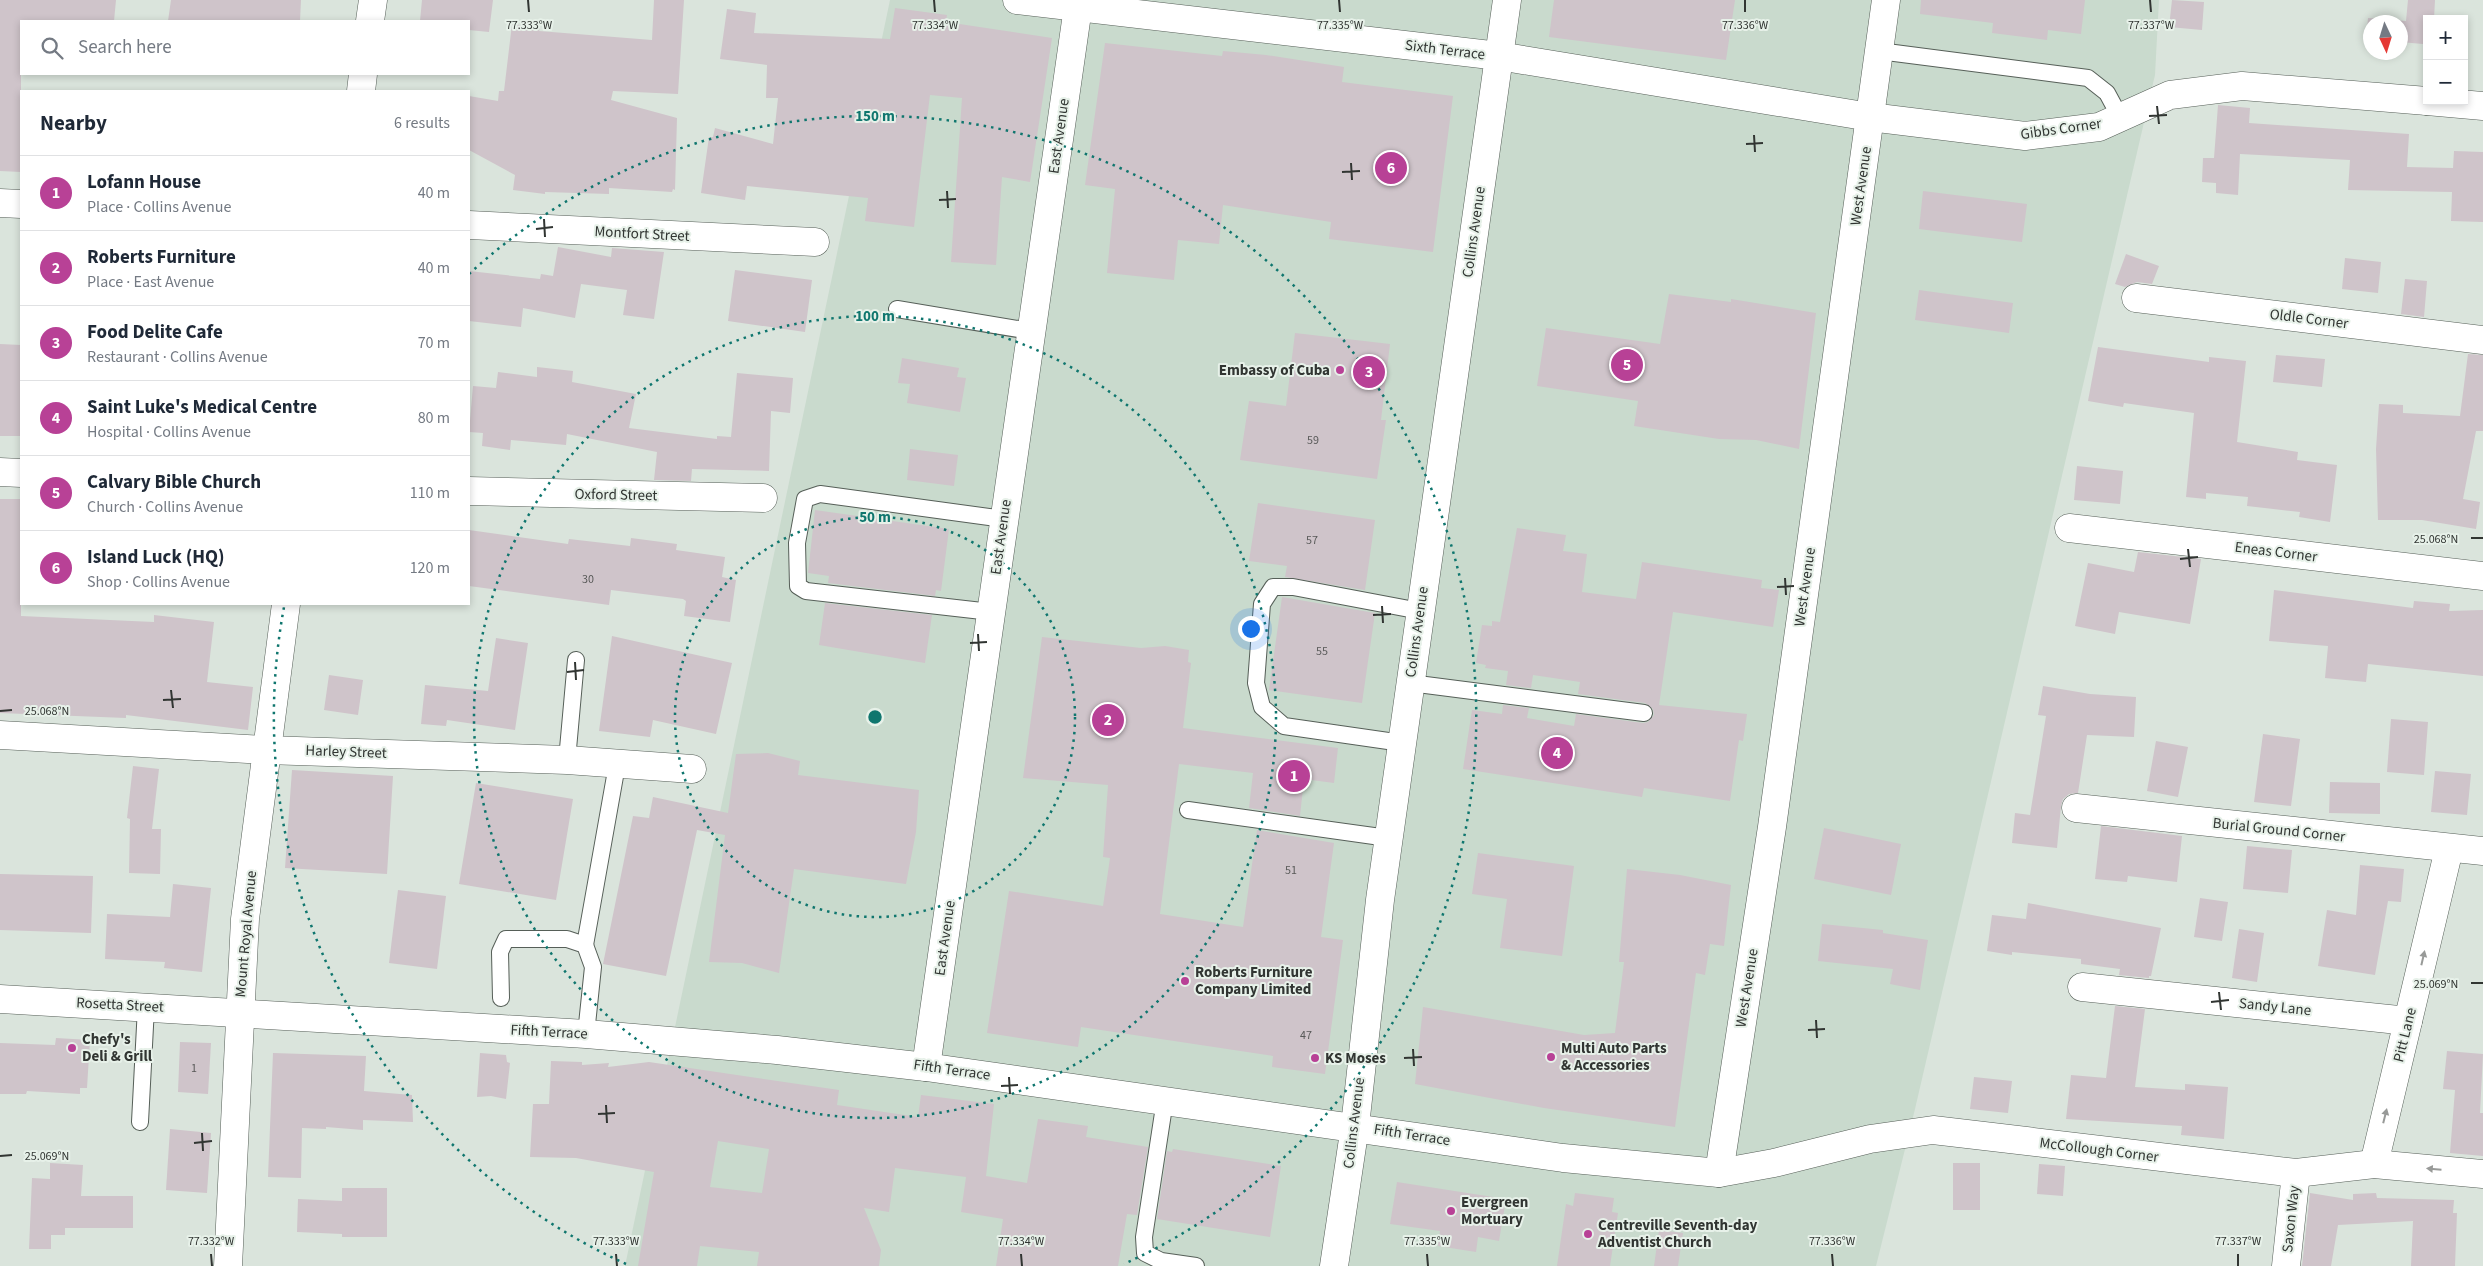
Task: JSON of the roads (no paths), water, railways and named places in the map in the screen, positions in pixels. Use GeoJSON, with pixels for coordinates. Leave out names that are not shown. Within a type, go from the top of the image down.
{"type":"FeatureCollection","features":[{"type":"Feature","properties":{"kind":"street"},"geometry":{"type":"LineString","coordinates":[[370,20],[373,0]]}},
{"type":"Feature","properties":{"kind":"street","name":"Sixth Terrace"},"geometry":{"type":"LineString","coordinates":[[1017,0],[1078,7],[1122,6],[1499,56],[1870,117]]}},
{"type":"Feature","properties":{"kind":"street","name":"Collins Avenue"},"geometry":{"type":"LineString","coordinates":[[1334,1266],[1355,1126],[1388,838],[1507,0]]}},
{"type":"Feature","properties":{"kind":"street","name":"West Avenue"},"geometry":{"type":"LineString","coordinates":[[1719,1173],[1772,827],[1886,0]]}},
{"type":"Feature","properties":{"kind":"street","name":"East Avenue"},"geometry":{"type":"LineString","coordinates":[[926,1067],[1030,331],[1078,7]]}},
{"type":"Feature","properties":{"kind":"street"},"geometry":{"type":"LineString","coordinates":[[361,90],[363,75]]}},
{"type":"Feature","properties":{"kind":"street","name":"Gibbs Corner"},"geometry":{"type":"LineString","coordinates":[[1870,117],[2024,136],[2099,127],[2170,95],[2242,86],[2423,101]]}},
{"type":"Feature","properties":{"kind":"street","name":"Gibbs Corner"},"geometry":{"type":"LineString","coordinates":[[2468,105],[2483,106]]}},
{"type":"Feature","properties":{"kind":"street"},"geometry":{"type":"LineString","coordinates":[[0,204],[20,204]]}},
{"type":"Feature","properties":{"kind":"street","name":"Montfort Street"},"geometry":{"type":"LineString","coordinates":[[470,225],[815,242]]}},
{"type":"Feature","properties":{"kind":"street","name":"Oldle Corner"},"geometry":{"type":"LineString","coordinates":[[2136,298],[2483,340]]}},
{"type":"Feature","properties":{"kind":"street"},"geometry":{"type":"LineString","coordinates":[[0,472],[20,474]]}},
{"type":"Feature","properties":{"kind":"street","name":"Oxford Street"},"geometry":{"type":"LineString","coordinates":[[470,491],[763,498]]}},
{"type":"Feature","properties":{"kind":"street","name":"Eneas Corner"},"geometry":{"type":"LineString","coordinates":[[2068,528],[2483,576]]}},
{"type":"Feature","properties":{"kind":"street","name":"Mount Royal Avenue"},"geometry":{"type":"LineString","coordinates":[[228,1266],[245,919],[286,605]]}},
{"type":"Feature","properties":{"kind":"street","name":"Harley Street"},"geometry":{"type":"LineString","coordinates":[[0,735],[266,750],[567,760],[692,769]]}},
{"type":"Feature","properties":{"kind":"street","name":"Burial Ground Corner"},"geometry":{"type":"LineString","coordinates":[[2076,808],[2449,849],[2483,851]]}},
{"type":"Feature","properties":{"kind":"street","name":"Pitt Lane"},"geometry":{"type":"LineString","coordinates":[[2374,1164],[2449,849]]}},
{"type":"Feature","properties":{"kind":"street","name":"Sandy Lane"},"geometry":{"type":"LineString","coordinates":[[2082,987],[2408,1021]]}},
{"type":"Feature","properties":{"kind":"street","name":"Rosetta Street"},"geometry":{"type":"LineString","coordinates":[[0,999],[240,1012]]}},
{"type":"Feature","properties":{"kind":"street","name":"Fifth Terrace"},"geometry":{"type":"LineString","coordinates":[[240,1012],[586,1034],[777,1050],[926,1067],[1355,1126],[1563,1158],[1719,1173]]}},
{"type":"Feature","properties":{"kind":"street","name":"McCollough Corner"},"geometry":{"type":"LineString","coordinates":[[1719,1173],[1774,1163],[1870,1138],[1933,1130],[2296,1173],[2374,1164],[2483,1174]]}},
{"type":"Feature","properties":{"kind":"street","name":"Saxon Way"},"geometry":{"type":"LineString","coordinates":[[2286,1266],[2296,1173]]}},
{"type":"Feature","properties":{"kind":"lane"},"geometry":{"type":"LineString","coordinates":[[1879,51],[2088,78],[2107,93],[2120,117]]}},
{"type":"Feature","properties":{"kind":"lane"},"geometry":{"type":"LineString","coordinates":[[897,309],[1030,331]]}},
{"type":"Feature","properties":{"kind":"lane"},"geometry":{"type":"LineString","coordinates":[[991,612],[806,591],[798,586],[798,543],[805,499],[820,494],[1004,519]]}},
{"type":"Feature","properties":{"kind":"lane"},"geometry":{"type":"LineString","coordinates":[[1402,743],[1284,726],[1262,707],[1256,682],[1262,604],[1273,587],[1293,587],[1420,611]]}},
{"type":"Feature","properties":{"kind":"lane"},"geometry":{"type":"LineString","coordinates":[[567,760],[576,660]]}},
{"type":"Feature","properties":{"kind":"lane"},"geometry":{"type":"LineString","coordinates":[[1410,683],[1644,713]]}},
{"type":"Feature","properties":{"kind":"lane"},"geometry":{"type":"LineString","coordinates":[[586,1034],[593,968],[585,945],[617,765]]}},
{"type":"Feature","properties":{"kind":"lane"},"geometry":{"type":"LineString","coordinates":[[1188,810],[1388,838]]}},
{"type":"Feature","properties":{"kind":"lane"},"geometry":{"type":"LineString","coordinates":[[501,998],[500,952],[506,939],[567,938],[585,945]]}},
{"type":"Feature","properties":{"kind":"lane"},"geometry":{"type":"LineString","coordinates":[[140,1122],[146,1007]]}},
{"type":"Feature","properties":{"kind":"lane"},"geometry":{"type":"LineString","coordinates":[[1165,1100],[1144,1237],[1146,1253],[1162,1262],[1196,1266]]}},
{"type":"Feature","properties":{"kind":"place","name":"Island Luck (HQ)"},"geometry":{"type":"Point","coordinates":[1391,168]}},
{"type":"Feature","properties":{"kind":"place","name":"Calvary Bible Church"},"geometry":{"type":"Point","coordinates":[1627,365]}},
{"type":"Feature","properties":{"kind":"place","name":"Embassy of Cuba"},"geometry":{"type":"Point","coordinates":[1340,370]}},
{"type":"Feature","properties":{"kind":"place","name":"Food Delite Cafe"},"geometry":{"type":"Point","coordinates":[1369,372]}},
{"type":"Feature","properties":{"kind":"place","name":"Roberts Furniture"},"geometry":{"type":"Point","coordinates":[1108,720]}},
{"type":"Feature","properties":{"kind":"place","name":"Saint Luke's Medical Centre"},"geometry":{"type":"Point","coordinates":[1557,753]}},
{"type":"Feature","properties":{"kind":"place","name":"Lofann House"},"geometry":{"type":"Point","coordinates":[1294,776]}},
{"type":"Feature","properties":{"kind":"place","name":"Roberts Furniture Company Limited"},"geometry":{"type":"Point","coordinates":[1185,981]}},
{"type":"Feature","properties":{"kind":"place","name":"Chefy's Deli & Grill"},"geometry":{"type":"Point","coordinates":[72,1048]}},
{"type":"Feature","properties":{"kind":"place","name":"Multi Auto Parts & Accessories"},"geometry":{"type":"Point","coordinates":[1551,1057]}},
{"type":"Feature","properties":{"kind":"place","name":"KS Moses"},"geometry":{"type":"Point","coordinates":[1315,1058]}},
{"type":"Feature","properties":{"kind":"place","name":"Evergreen Mortuary"},"geometry":{"type":"Point","coordinates":[1451,1211]}},
{"type":"Feature","properties":{"kind":"place","name":"Centreville Seventh-day Adventist Church"},"geometry":{"type":"Point","coordinates":[1588,1234]}}]}
